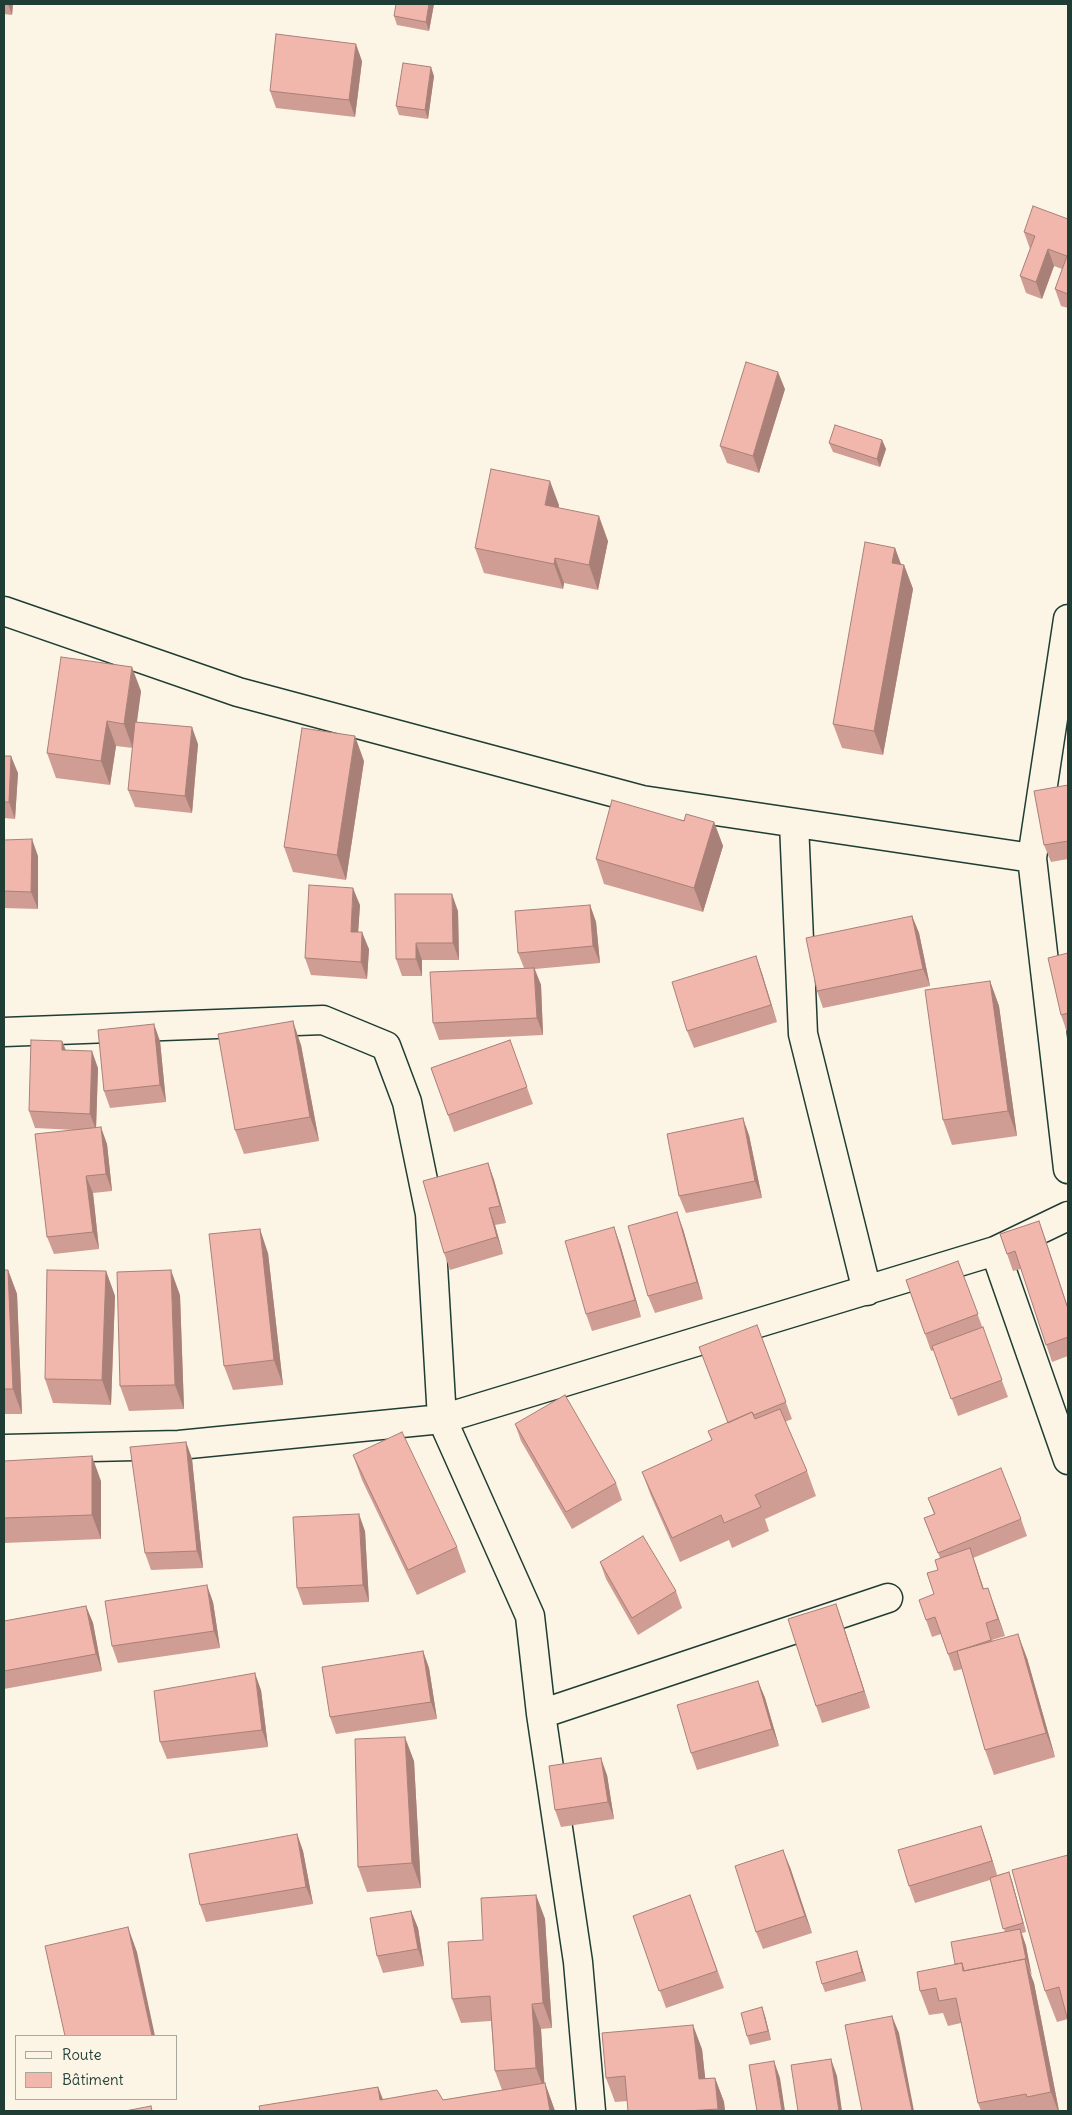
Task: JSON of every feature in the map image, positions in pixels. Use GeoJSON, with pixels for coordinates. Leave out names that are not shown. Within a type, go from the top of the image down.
{"type":"FeatureCollection","features":[{"type":"Feature","properties":{"kind":"street"},"geometry":{"type":"LineString","coordinates":[[4,611],[238,692],[642,800],[1032,858]]}},
{"type":"Feature","properties":{"kind":"street"},"geometry":{"type":"LineString","coordinates":[[1068,618],[1032,858],[1068,1169]]}},
{"type":"Feature","properties":{"kind":"street"},"geometry":{"type":"LineString","coordinates":[[794,822],[803,1034],[867,1291]]}},
{"type":"Feature","properties":{"kind":"street"},"geometry":{"type":"LineString","coordinates":[[4,1032],[323,1020],[386,1046],[407,1102],[430,1214],[442,1419],[530,1616],[542,1714],[578,1962],[591,2111]]}},
{"type":"Feature","properties":{"kind":"street"},"geometry":{"type":"LineString","coordinates":[[4,1449],[179,1445],[442,1419],[996,1251],[1068,1216]]}},
{"type":"Feature","properties":{"kind":"street"},"geometry":{"type":"LineString","coordinates":[[996,1251],[1068,1460]]}},
{"type":"Feature","properties":{"kind":"street"},"geometry":{"type":"LineString","coordinates":[[542,1714],[888,1598]]}},
{"type":"Feature","properties":{"kind":"building"},"geometry":{"type":"Polygon","coordinates":[[[396,4],[429,4],[426,22],[394,16],[396,4]]]}},
{"type":"Feature","properties":{"kind":"building"},"geometry":{"type":"Polygon","coordinates":[[[276,34],[356,44],[349,100],[270,91],[276,34]]]}},
{"type":"Feature","properties":{"kind":"building"},"geometry":{"type":"Polygon","coordinates":[[[403,63],[431,67],[425,110],[396,106],[403,63]]]}},
{"type":"Feature","properties":{"kind":"building"},"geometry":{"type":"Polygon","coordinates":[[[1033,206],[1068,219],[1068,294],[1055,289],[1067,256],[1048,249],[1036,282],[1020,276],[1035,236],[1024,232],[1033,206]]]}},
{"type":"Feature","properties":{"kind":"building"},"geometry":{"type":"Polygon","coordinates":[[[746,362],[778,372],[753,456],[720,446],[746,362]]]}},
{"type":"Feature","properties":{"kind":"building"},"geometry":{"type":"Polygon","coordinates":[[[835,425],[882,440],[877,459],[829,443],[835,425]]]}},
{"type":"Feature","properties":{"kind":"building"},"geometry":{"type":"Polygon","coordinates":[[[491,469],[550,481],[545,505],[599,516],[589,565],[555,558],[554,564],[475,548],[491,469]]]}},
{"type":"Feature","properties":{"kind":"building"},"geometry":{"type":"Polygon","coordinates":[[[865,542],[895,548],[892,563],[904,565],[874,731],[833,724],[865,542]]]}},
{"type":"Feature","properties":{"kind":"building"},"geometry":{"type":"Polygon","coordinates":[[[61,657],[132,667],[124,724],[107,721],[101,761],[47,753],[61,657]]]}},
{"type":"Feature","properties":{"kind":"building"},"geometry":{"type":"Polygon","coordinates":[[[135,722],[192,727],[185,796],[128,790],[135,722]]]}},
{"type":"Feature","properties":{"kind":"building"},"geometry":{"type":"Polygon","coordinates":[[[302,728],[355,736],[337,855],[284,847],[302,728]]]}},
{"type":"Feature","properties":{"kind":"building"},"geometry":{"type":"Polygon","coordinates":[[[4,756],[11,756],[9,802],[4,802],[4,756]]]}},
{"type":"Feature","properties":{"kind":"building"},"geometry":{"type":"Polygon","coordinates":[[[1068,785],[1068,841],[1044,845],[1034,791],[1068,785]]]}},
{"type":"Feature","properties":{"kind":"building"},"geometry":{"type":"Polygon","coordinates":[[[612,800],[684,821],[686,814],[714,822],[694,888],[596,859],[612,800]]]}},
{"type":"Feature","properties":{"kind":"building"},"geometry":{"type":"Polygon","coordinates":[[[32,839],[31,892],[4,891],[4,840],[32,839]]]}},
{"type":"Feature","properties":{"kind":"building"},"geometry":{"type":"Polygon","coordinates":[[[309,885],[353,888],[351,932],[362,932],[361,962],[305,958],[309,885]]]}},
{"type":"Feature","properties":{"kind":"building"},"geometry":{"type":"Polygon","coordinates":[[[395,894],[452,894],[453,943],[416,943],[416,959],[396,959],[395,894]]]}},
{"type":"Feature","properties":{"kind":"building"},"geometry":{"type":"Polygon","coordinates":[[[590,905],[593,946],[518,953],[515,911],[590,905]]]}},
{"type":"Feature","properties":{"kind":"building"},"geometry":{"type":"Polygon","coordinates":[[[912,916],[923,969],[817,991],[806,938],[912,916]]]}},
{"type":"Feature","properties":{"kind":"building"},"geometry":{"type":"Polygon","coordinates":[[[1068,953],[1068,1013],[1061,1015],[1048,958],[1068,953]]]}},
{"type":"Feature","properties":{"kind":"building"},"geometry":{"type":"Polygon","coordinates":[[[756,956],[771,1005],[687,1031],[672,982],[756,956]]]}},
{"type":"Feature","properties":{"kind":"building"},"geometry":{"type":"Polygon","coordinates":[[[534,968],[537,1018],[433,1023],[430,972],[534,968]]]}},
{"type":"Feature","properties":{"kind":"building"},"geometry":{"type":"Polygon","coordinates":[[[990,981],[1008,1111],[943,1120],[925,990],[990,981]]]}},
{"type":"Feature","properties":{"kind":"building"},"geometry":{"type":"Polygon","coordinates":[[[293,1021],[310,1117],[235,1130],[218,1034],[293,1021]]]}},
{"type":"Feature","properties":{"kind":"building"},"geometry":{"type":"Polygon","coordinates":[[[154,1024],[160,1085],[104,1091],[98,1030],[154,1024]]]}},
{"type":"Feature","properties":{"kind":"building"},"geometry":{"type":"Polygon","coordinates":[[[31,1040],[62,1041],[62,1050],[92,1051],[90,1114],[29,1111],[31,1040]]]}},
{"type":"Feature","properties":{"kind":"building"},"geometry":{"type":"Polygon","coordinates":[[[510,1040],[527,1087],[448,1115],[431,1068],[510,1040]]]}},
{"type":"Feature","properties":{"kind":"building"},"geometry":{"type":"Polygon","coordinates":[[[743,1118],[755,1181],[679,1196],[667,1134],[743,1118]]]}},
{"type":"Feature","properties":{"kind":"building"},"geometry":{"type":"Polygon","coordinates":[[[101,1127],[106,1174],[86,1176],[93,1232],[47,1237],[35,1134],[101,1127]]]}},
{"type":"Feature","properties":{"kind":"building"},"geometry":{"type":"Polygon","coordinates":[[[488,1163],[500,1206],[489,1208],[497,1237],[444,1253],[423,1181],[488,1163]]]}},
{"type":"Feature","properties":{"kind":"building"},"geometry":{"type":"Polygon","coordinates":[[[677,1212],[697,1282],[648,1296],[628,1226],[677,1212]]]}},
{"type":"Feature","properties":{"kind":"building"},"geometry":{"type":"Polygon","coordinates":[[[1039,1221],[1068,1309],[1068,1337],[1046,1345],[1015,1251],[1007,1254],[1000,1234],[1039,1221]]]}},
{"type":"Feature","properties":{"kind":"building"},"geometry":{"type":"Polygon","coordinates":[[[614,1227],[635,1300],[586,1314],[565,1241],[614,1227]]]}},
{"type":"Feature","properties":{"kind":"building"},"geometry":{"type":"Polygon","coordinates":[[[260,1229],[274,1360],[224,1366],[209,1234],[260,1229]]]}},
{"type":"Feature","properties":{"kind":"building"},"geometry":{"type":"Polygon","coordinates":[[[958,1261],[978,1314],[925,1334],[906,1280],[958,1261]]]}},
{"type":"Feature","properties":{"kind":"building"},"geometry":{"type":"Polygon","coordinates":[[[4,1270],[8,1270],[13,1389],[4,1389],[4,1270]]]}},
{"type":"Feature","properties":{"kind":"building"},"geometry":{"type":"Polygon","coordinates":[[[47,1270],[106,1271],[102,1380],[45,1379],[47,1270]]]}},
{"type":"Feature","properties":{"kind":"building"},"geometry":{"type":"Polygon","coordinates":[[[171,1270],[175,1385],[120,1386],[117,1272],[171,1270]]]}},
{"type":"Feature","properties":{"kind":"building"},"geometry":{"type":"Polygon","coordinates":[[[757,1325],[786,1402],[754,1415],[752,1412],[728,1423],[699,1347],[757,1325]]]}},
{"type":"Feature","properties":{"kind":"building"},"geometry":{"type":"Polygon","coordinates":[[[983,1327],[1002,1380],[951,1399],[932,1346],[983,1327]]]}},
{"type":"Feature","properties":{"kind":"building"},"geometry":{"type":"Polygon","coordinates":[[[565,1395],[616,1483],[566,1512],[515,1424],[565,1395]]]}},
{"type":"Feature","properties":{"kind":"building"},"geometry":{"type":"Polygon","coordinates":[[[780,1409],[807,1471],[755,1495],[761,1507],[724,1523],[721,1515],[672,1538],[642,1472],[712,1440],[708,1431],[752,1412],[755,1419],[780,1409]]]}},
{"type":"Feature","properties":{"kind":"building"},"geometry":{"type":"Polygon","coordinates":[[[402,1432],[457,1547],[408,1570],[353,1455],[402,1432]]]}},
{"type":"Feature","properties":{"kind":"building"},"geometry":{"type":"Polygon","coordinates":[[[186,1442],[197,1551],[145,1553],[130,1447],[186,1442]]]}},
{"type":"Feature","properties":{"kind":"building"},"geometry":{"type":"Polygon","coordinates":[[[92,1456],[92,1515],[4,1518],[4,1461],[92,1456]]]}},
{"type":"Feature","properties":{"kind":"building"},"geometry":{"type":"Polygon","coordinates":[[[1001,1468],[1021,1519],[938,1553],[924,1518],[935,1514],[928,1498],[1001,1468]]]}},
{"type":"Feature","properties":{"kind":"building"},"geometry":{"type":"Polygon","coordinates":[[[359,1514],[363,1585],[297,1588],[293,1517],[359,1514]]]}},
{"type":"Feature","properties":{"kind":"building"},"geometry":{"type":"Polygon","coordinates":[[[643,1536],[676,1591],[632,1618],[600,1562],[643,1536]]]}},
{"type":"Feature","properties":{"kind":"building"},"geometry":{"type":"Polygon","coordinates":[[[970,1548],[983,1589],[988,1588],[998,1619],[986,1623],[991,1640],[948,1654],[935,1617],[926,1620],[919,1600],[934,1594],[927,1573],[938,1570],[935,1560],[970,1548]]]}},
{"type":"Feature","properties":{"kind":"building"},"geometry":{"type":"Polygon","coordinates":[[[207,1585],[214,1631],[112,1646],[105,1601],[207,1585]]]}},
{"type":"Feature","properties":{"kind":"building"},"geometry":{"type":"Polygon","coordinates":[[[836,1604],[864,1691],[816,1706],[788,1619],[836,1604]]]}},
{"type":"Feature","properties":{"kind":"building"},"geometry":{"type":"Polygon","coordinates":[[[86,1606],[96,1654],[4,1671],[4,1621],[86,1606]]]}},
{"type":"Feature","properties":{"kind":"building"},"geometry":{"type":"Polygon","coordinates":[[[1018,1634],[1046,1733],[985,1750],[957,1651],[1018,1634]]]}},
{"type":"Feature","properties":{"kind":"building"},"geometry":{"type":"Polygon","coordinates":[[[423,1651],[431,1702],[330,1717],[322,1667],[423,1651]]]}},
{"type":"Feature","properties":{"kind":"building"},"geometry":{"type":"Polygon","coordinates":[[[255,1673],[262,1730],[160,1742],[154,1691],[255,1673]]]}},
{"type":"Feature","properties":{"kind":"building"},"geometry":{"type":"Polygon","coordinates":[[[758,1681],[772,1729],[691,1753],[677,1705],[758,1681]]]}},
{"type":"Feature","properties":{"kind":"building"},"geometry":{"type":"Polygon","coordinates":[[[405,1737],[412,1863],[358,1867],[355,1739],[405,1737]]]}},
{"type":"Feature","properties":{"kind":"building"},"geometry":{"type":"Polygon","coordinates":[[[601,1758],[608,1802],[555,1810],[549,1766],[601,1758]]]}},
{"type":"Feature","properties":{"kind":"building"},"geometry":{"type":"Polygon","coordinates":[[[981,1826],[992,1861],[909,1886],[898,1850],[981,1826]]]}},
{"type":"Feature","properties":{"kind":"building"},"geometry":{"type":"Polygon","coordinates":[[[297,1834],[306,1887],[200,1905],[189,1854],[297,1834]]]}},
{"type":"Feature","properties":{"kind":"building"},"geometry":{"type":"Polygon","coordinates":[[[783,1850],[805,1916],[756,1932],[735,1866],[783,1850]]]}},
{"type":"Feature","properties":{"kind":"building"},"geometry":{"type":"Polygon","coordinates":[[[1068,1855],[1068,2021],[1059,1987],[1045,1991],[1012,1870],[1068,1855]]]}},
{"type":"Feature","properties":{"kind":"building"},"geometry":{"type":"Polygon","coordinates":[[[1009,1872],[1023,1923],[1003,1929],[990,1878],[1009,1872]]]}},
{"type":"Feature","properties":{"kind":"building"},"geometry":{"type":"Polygon","coordinates":[[[536,1895],[543,2003],[532,2004],[536,2068],[495,2071],[490,1996],[452,1999],[448,1942],[483,1940],[481,1898],[536,1895]]]}},
{"type":"Feature","properties":{"kind":"building"},"geometry":{"type":"Polygon","coordinates":[[[690,1895],[717,1971],[659,1991],[633,1916],[690,1895]]]}},
{"type":"Feature","properties":{"kind":"building"},"geometry":{"type":"Polygon","coordinates":[[[411,1911],[418,1949],[377,1956],[370,1918],[411,1911]]]}},
{"type":"Feature","properties":{"kind":"building"},"geometry":{"type":"Polygon","coordinates":[[[128,1927],[152,2035],[65,2035],[45,1946],[128,1927]]]}},
{"type":"Feature","properties":{"kind":"building"},"geometry":{"type":"Polygon","coordinates":[[[1020,1929],[1026,1959],[964,1971],[962,1963],[955,1964],[951,1942],[1020,1929]]]}},
{"type":"Feature","properties":{"kind":"building"},"geometry":{"type":"Polygon","coordinates":[[[857,1951],[862,1972],[822,1984],[816,1962],[857,1951]]]}},
{"type":"Feature","properties":{"kind":"building"},"geometry":{"type":"Polygon","coordinates":[[[1025,1959],[1051,2092],[1027,2097],[1026,2094],[978,2103],[956,1998],[939,2001],[936,1988],[920,1991],[917,1972],[962,1963],[963,1971],[1025,1959]]]}},
{"type":"Feature","properties":{"kind":"building"},"geometry":{"type":"Polygon","coordinates":[[[762,2007],[768,2031],[747,2036],[741,2013],[762,2007]]]}},
{"type":"Feature","properties":{"kind":"building"},"geometry":{"type":"Polygon","coordinates":[[[892,2016],[912,2111],[862,2111],[845,2025],[892,2016]]]}},
{"type":"Feature","properties":{"kind":"building"},"geometry":{"type":"Polygon","coordinates":[[[693,2025],[699,2079],[715,2078],[718,2109],[628,2111],[625,2076],[606,2078],[602,2033],[693,2025]]]}},
{"type":"Feature","properties":{"kind":"building"},"geometry":{"type":"Polygon","coordinates":[[[831,2059],[839,2111],[798,2111],[791,2065],[831,2059]]]}},
{"type":"Feature","properties":{"kind":"building"},"geometry":{"type":"Polygon","coordinates":[[[774,2061],[782,2111],[757,2111],[749,2065],[774,2061]]]}},
{"type":"Feature","properties":{"kind":"building"},"geometry":{"type":"Polygon","coordinates":[[[545,2083],[550,2111],[260,2111],[259,2106],[378,2087],[380,2100],[437,2090],[443,2100],[545,2083]]]}},
{"type":"Feature","properties":{"kind":"building"},"geometry":{"type":"Polygon","coordinates":[[[151,2106],[152,2111],[125,2111],[151,2106]]]}}]}
